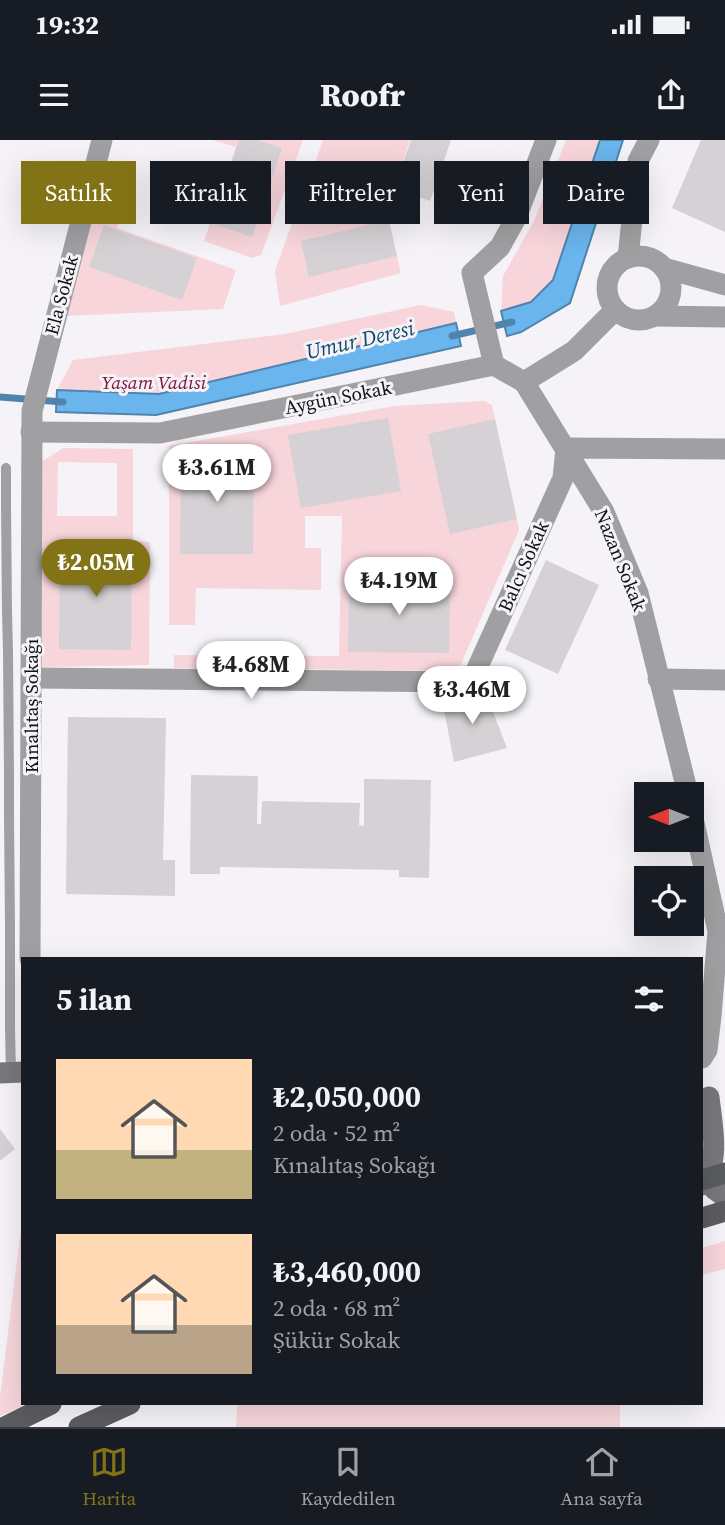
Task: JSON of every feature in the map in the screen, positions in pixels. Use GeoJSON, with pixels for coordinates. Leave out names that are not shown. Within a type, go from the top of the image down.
{"type":"FeatureCollection","features":[{"type":"Feature","properties":{"kind":"main road"},"geometry":{"type":"LineString","coordinates":[[703,1218],[725,1211]]}},
{"type":"Feature","properties":{"kind":"main road"},"geometry":{"type":"LineString","coordinates":[[5,1427],[49,1405]]}},
{"type":"Feature","properties":{"kind":"main road"},"geometry":{"type":"LineString","coordinates":[[79,1427],[128,1405]]}},
{"type":"Feature","properties":{"kind":"street","name":"Ela Sokak"},"geometry":{"type":"LineString","coordinates":[[31,421],[38,380],[102,140]]}},
{"type":"Feature","properties":{"kind":"street"},"geometry":{"type":"LineString","coordinates":[[546,140],[516,218],[500,247],[472,273],[494,365],[524,382],[573,351],[615,310]]}},
{"type":"Feature","properties":{"kind":"street"},"geometry":{"type":"LineString","coordinates":[[628,258],[638,161],[649,140]]}},
{"type":"Feature","properties":{"kind":"street"},"geometry":{"type":"LineString","coordinates":[[664,268],[670,278],[671,289],[664,309],[656,316],[646,321],[634,321],[624,317],[609,302],[607,280],[612,271],[628,258],[648,257],[664,268],[725,285]]}},
{"type":"Feature","properties":{"kind":"street"},"geometry":{"type":"LineString","coordinates":[[656,316],[725,317]]}},
{"type":"Feature","properties":{"kind":"street","name":"Aygün Sokak"},"geometry":{"type":"LineString","coordinates":[[31,421],[160,433],[494,365]]}},
{"type":"Feature","properties":{"kind":"street","name":"Nazan Sokak"},"geometry":{"type":"LineString","coordinates":[[524,382],[604,512],[638,593],[685,782]]}},
{"type":"Feature","properties":{"kind":"street","name":"Kınalıtaş Sokağı"},"geometry":{"type":"LineString","coordinates":[[30,954],[31,421]]}},
{"type":"Feature","properties":{"kind":"street"},"geometry":{"type":"LineString","coordinates":[[566,448],[725,449]]}},
{"type":"Feature","properties":{"kind":"street","name":"Balcı Sokak"},"geometry":{"type":"LineString","coordinates":[[31,678],[471,682],[563,478],[566,448]]}},
{"type":"Feature","properties":{"kind":"street"},"geometry":{"type":"LineString","coordinates":[[2,472],[31,479]]}},
{"type":"Feature","properties":{"kind":"street"},"geometry":{"type":"LineString","coordinates":[[5,632],[31,631]]}},
{"type":"Feature","properties":{"kind":"street"},"geometry":{"type":"LineString","coordinates":[[658,679],[725,680]]}},
{"type":"Feature","properties":{"kind":"street"},"geometry":{"type":"LineString","coordinates":[[4,805],[31,794]]}},
{"type":"Feature","properties":{"kind":"street"},"geometry":{"type":"LineString","coordinates":[[701,852],[718,931],[707,1050],[703,1056]]}},
{"type":"Feature","properties":{"kind":"street"},"geometry":{"type":"LineString","coordinates":[[0,949],[30,954]]}},
{"type":"Feature","properties":{"kind":"street"},"geometry":{"type":"LineString","coordinates":[[705,1092],[725,1115]]}},
{"type":"Feature","properties":{"kind":"street"},"geometry":{"type":"LineString","coordinates":[[705,1092],[714,1144],[707,1176],[714,1189],[725,1197]]}},
{"type":"Feature","properties":{"kind":"lane"},"geometry":{"type":"LineString","coordinates":[[2,472],[6,503],[5,632],[9,775],[4,805],[10,928],[11,1073]]}},
{"type":"Feature","properties":{"kind":"green space"},"geometry":{"type":"Polygon","coordinates":[[[212,140],[303,140],[295,161],[285,161],[285,189],[261,255],[252,258],[204,241],[210,224],[271,224],[271,161],[231,161],[236,147],[212,140]]]}},
{"type":"Feature","properties":{"kind":"green space"},"geometry":{"type":"Polygon","coordinates":[[[323,140],[410,140],[403,161],[316,161],[323,140]]]}},
{"type":"Feature","properties":{"kind":"green space"},"geometry":{"type":"Polygon","coordinates":[[[566,140],[622,140],[615,161],[558,161],[566,140]]]}},
{"type":"Feature","properties":{"kind":"green space"},"geometry":{"type":"Polygon","coordinates":[[[543,198],[543,224],[595,224],[570,303],[507,336],[501,311],[503,276],[534,221],[543,198]]]}},
{"type":"Feature","properties":{"kind":"green space"},"geometry":{"type":"Polygon","coordinates":[[[90,224],[118,224],[117,228],[236,270],[223,309],[66,316],[90,224]]]}},
{"type":"Feature","properties":{"kind":"green space"},"geometry":{"type":"Polygon","coordinates":[[[292,224],[389,224],[401,273],[280,306],[275,271],[292,224]]]}},
{"type":"Feature","properties":{"kind":"green space","name":"Yaşam Vadisi"},"geometry":{"type":"Polygon","coordinates":[[[421,305],[454,312],[461,346],[156,415],[56,412],[57,390],[73,360],[285,334],[421,305]]]}},
{"type":"Feature","properties":{"kind":"green space"},"geometry":{"type":"Polygon","coordinates":[[[484,401],[492,405],[519,530],[458,671],[174,668],[174,655],[339,656],[342,516],[305,516],[305,548],[321,548],[321,590],[196,588],[195,625],[169,625],[169,446],[395,406],[484,401]]]}},
{"type":"Feature","properties":{"kind":"green space"},"geometry":{"type":"Polygon","coordinates":[[[63,448],[133,449],[133,541],[150,542],[149,665],[41,667],[41,462],[63,448]],[[58,462],[57,516],[117,516],[117,463],[58,462]]]}},
{"type":"Feature","properties":{"kind":"green space"},"geometry":{"type":"Polygon","coordinates":[[[21,1228],[21,1405],[26,1405],[0,1416],[0,1397],[21,1228]]]}},
{"type":"Feature","properties":{"kind":"green space"},"geometry":{"type":"Polygon","coordinates":[[[725,1241],[725,1269],[703,1275],[703,1248],[725,1241]]]}},
{"type":"Feature","properties":{"kind":"green space"},"geometry":{"type":"Polygon","coordinates":[[[237,1405],[620,1405],[620,1427],[236,1427],[237,1405]]]}},
{"type":"Feature","properties":{"kind":"water"},"geometry":{"type":"Polygon","coordinates":[[[600,140],[623,140],[616,161],[593,161],[600,140]]]}},
{"type":"Feature","properties":{"kind":"water"},"geometry":{"type":"Polygon","coordinates":[[[572,224],[596,224],[570,303],[521,332],[507,336],[501,311],[531,302],[553,280],[572,224]]]}},
{"type":"Feature","properties":{"kind":"water"},"geometry":{"type":"Polygon","coordinates":[[[456,323],[461,346],[156,415],[56,412],[57,390],[159,394],[456,323]]]}},
{"type":"Feature","properties":{"kind":"building"},"geometry":{"type":"Polygon","coordinates":[[[239,140],[257,140],[282,148],[271,181],[271,161],[232,161],[239,140]]]}},
{"type":"Feature","properties":{"kind":"building"},"geometry":{"type":"Polygon","coordinates":[[[411,140],[451,140],[444,161],[434,161],[434,189],[430,201],[420,197],[420,161],[404,161],[411,140]]]}},
{"type":"Feature","properties":{"kind":"building"},"geometry":{"type":"Polygon","coordinates":[[[701,140],[725,140],[725,232],[672,208],[701,140]]]}},
{"type":"Feature","properties":{"kind":"building"},"geometry":{"type":"Polygon","coordinates":[[[214,224],[256,224],[252,237],[214,224]]]}},
{"type":"Feature","properties":{"kind":"building"},"geometry":{"type":"Polygon","coordinates":[[[372,224],[390,224],[397,256],[309,277],[301,241],[372,224]]]}},
{"type":"Feature","properties":{"kind":"building"},"geometry":{"type":"Polygon","coordinates":[[[104,225],[197,258],[182,300],[89,267],[104,225]]]}},
{"type":"Feature","properties":{"kind":"building"},"geometry":{"type":"Polygon","coordinates":[[[388,418],[401,491],[301,508],[288,435],[388,418]]]}},
{"type":"Feature","properties":{"kind":"building"},"geometry":{"type":"Polygon","coordinates":[[[495,419],[517,519],[450,534],[428,434],[495,419]]]}},
{"type":"Feature","properties":{"kind":"building"},"geometry":{"type":"Polygon","coordinates":[[[181,454],[254,454],[253,554],[180,554],[181,454]]]}},
{"type":"Feature","properties":{"kind":"building"},"geometry":{"type":"Polygon","coordinates":[[[60,548],[132,548],[131,650],[59,649],[60,548]]]}},
{"type":"Feature","properties":{"kind":"building"},"geometry":{"type":"Polygon","coordinates":[[[546,560],[599,585],[558,674],[505,650],[546,560]]]}},
{"type":"Feature","properties":{"kind":"building"},"geometry":{"type":"Polygon","coordinates":[[[349,582],[450,583],[449,653],[348,652],[349,582]]]}},
{"type":"Feature","properties":{"kind":"building"},"geometry":{"type":"Polygon","coordinates":[[[441,694],[486,694],[507,748],[454,762],[441,694]]]}},
{"type":"Feature","properties":{"kind":"building"},"geometry":{"type":"Polygon","coordinates":[[[68,717],[166,718],[163,860],[175,860],[175,896],[66,894],[68,717]]]}},
{"type":"Feature","properties":{"kind":"building"},"geometry":{"type":"Polygon","coordinates":[[[191,775],[258,776],[257,824],[261,824],[262,801],[360,803],[359,825],[364,826],[364,779],[431,780],[429,878],[399,877],[399,870],[220,867],[220,874],[190,874],[191,775]]]}},
{"type":"Feature","properties":{"kind":"building"},"geometry":{"type":"Polygon","coordinates":[[[0,1129],[15,1149],[0,1161],[0,1129]]]}},
{"type":"Feature","properties":{"kind":"waterway","name":"Umur Deresi"},"geometry":{"type":"LineString","coordinates":[[452,336],[512,322]]}},
{"type":"Feature","properties":{"kind":"waterway","name":"Umur Deresi"},"geometry":{"type":"LineString","coordinates":[[0,397],[63,402]]}}]}
